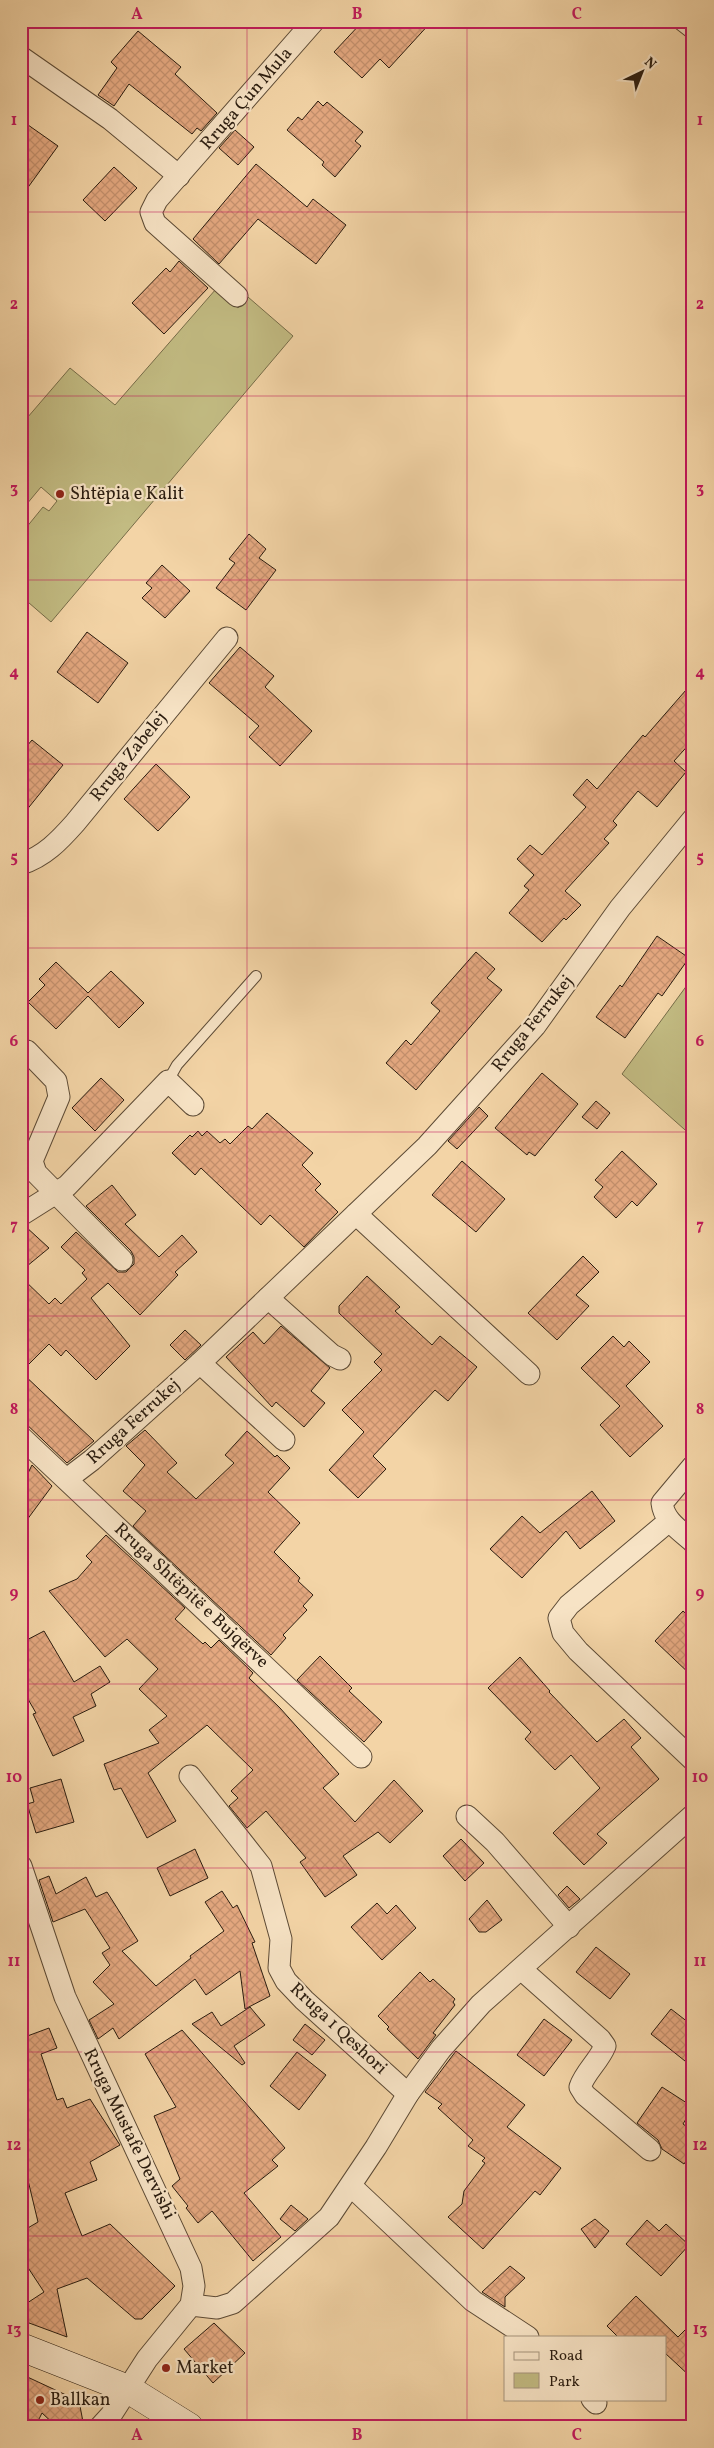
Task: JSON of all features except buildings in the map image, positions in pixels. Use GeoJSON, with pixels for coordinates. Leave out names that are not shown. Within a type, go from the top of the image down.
{"type":"FeatureCollection","features":[{"type":"Feature","properties":{"kind":"main road"},"geometry":{"type":"LineString","coordinates":[[21,2347],[128,2389],[189,2427]]}},
{"type":"Feature","properties":{"kind":"street","name":"Rruga Çun Mula"},"geometry":{"type":"LineString","coordinates":[[237,296],[155,223],[151,212],[157,200],[314,21]]}},
{"type":"Feature","properties":{"kind":"street"},"geometry":{"type":"LineString","coordinates":[[684,21],[693,28]]}},
{"type":"Feature","properties":{"kind":"street"},"geometry":{"type":"LineString","coordinates":[[21,57],[110,119],[179,176]]}},
{"type":"Feature","properties":{"kind":"street","name":"Rruga Zabelej"},"geometry":{"type":"LineString","coordinates":[[21,864],[44,853],[59,841],[226,638]]}},
{"type":"Feature","properties":{"kind":"street","name":"Rruga Ferrukej"},"geometry":{"type":"LineString","coordinates":[[67,1479],[92,1460],[200,1363],[426,1146],[534,1026],[620,908],[693,819]]}},
{"type":"Feature","properties":{"kind":"street"},"geometry":{"type":"LineString","coordinates":[[27,1051],[56,1080],[59,1097],[32,1161],[36,1173],[122,1260]]}},
{"type":"Feature","properties":{"kind":"street"},"geometry":{"type":"LineString","coordinates":[[21,1215],[67,1186],[168,1081],[193,1105]]}},
{"type":"Feature","properties":{"kind":"street"},"geometry":{"type":"LineString","coordinates":[[356,1214],[529,1374]]}},
{"type":"Feature","properties":{"kind":"street"},"geometry":{"type":"LineString","coordinates":[[268,1298],[332,1355],[340,1359]]}},
{"type":"Feature","properties":{"kind":"street"},"geometry":{"type":"LineString","coordinates":[[200,1363],[284,1440]]}},
{"type":"Feature","properties":{"kind":"street","name":"Rruga Shtëpitë e Bujqërve"},"geometry":{"type":"LineString","coordinates":[[21,1437],[361,1757]]}},
{"type":"Feature","properties":{"kind":"street"},"geometry":{"type":"LineString","coordinates":[[693,1466],[662,1503],[663,1511],[669,1521],[693,1542]]}},
{"type":"Feature","properties":{"kind":"street"},"geometry":{"type":"LineString","coordinates":[[669,1521],[569,1605],[558,1618],[563,1633],[578,1651],[693,1760]]}},
{"type":"Feature","properties":{"kind":"street","name":"Rruga 1 Qeshori"},"geometry":{"type":"LineString","coordinates":[[190,1776],[262,1866],[281,1939],[279,1968],[286,1981],[304,2000],[408,2094]]}},
{"type":"Feature","properties":{"kind":"street"},"geometry":{"type":"LineString","coordinates":[[467,1816],[495,1842],[570,1927]]}},
{"type":"Feature","properties":{"kind":"street"},"geometry":{"type":"LineString","coordinates":[[104,2426],[156,2346],[191,2304],[217,2308],[233,2303],[329,2217],[351,2186],[408,2094],[441,2049],[481,2004],[693,1816]]}},
{"type":"Feature","properties":{"kind":"street","name":"Rruga Mustafe Dervishi"},"geometry":{"type":"LineString","coordinates":[[21,1866],[65,1997],[191,2268],[194,2286],[191,2304]]}},
{"type":"Feature","properties":{"kind":"street"},"geometry":{"type":"LineString","coordinates":[[521,1969],[600,2039],[605,2046],[583,2079],[580,2087],[586,2095],[650,2150]]}},
{"type":"Feature","properties":{"kind":"street"},"geometry":{"type":"LineString","coordinates":[[351,2186],[473,2301],[526,2336]]}},
{"type":"Feature","properties":{"kind":"lane"},"geometry":{"type":"LineString","coordinates":[[168,1081],[177,1065],[256,976]]}},
{"type":"Feature","properties":{"kind":"green space"},"geometry":{"type":"Polygon","coordinates":[[[216,289],[238,308],[248,297],[293,336],[51,622],[21,596],[21,534],[43,507],[49,511],[57,501],[41,487],[21,511],[21,425],[70,368],[115,405],[216,289]]]}},
{"type":"Feature","properties":{"kind":"green space"},"geometry":{"type":"Polygon","coordinates":[[[693,977],[693,1137],[622,1074],[693,977]]]}},
{"type":"Feature","properties":{"kind":"place","name":"Shtëpia e Kalit"},"geometry":{"type":"Point","coordinates":[60,494]}},
{"type":"Feature","properties":{"kind":"place","name":"Market"},"geometry":{"type":"Point","coordinates":[166,2368]}},
{"type":"Feature","properties":{"kind":"place","name":"Ballkan"},"geometry":{"type":"Point","coordinates":[40,2400]}}]}
